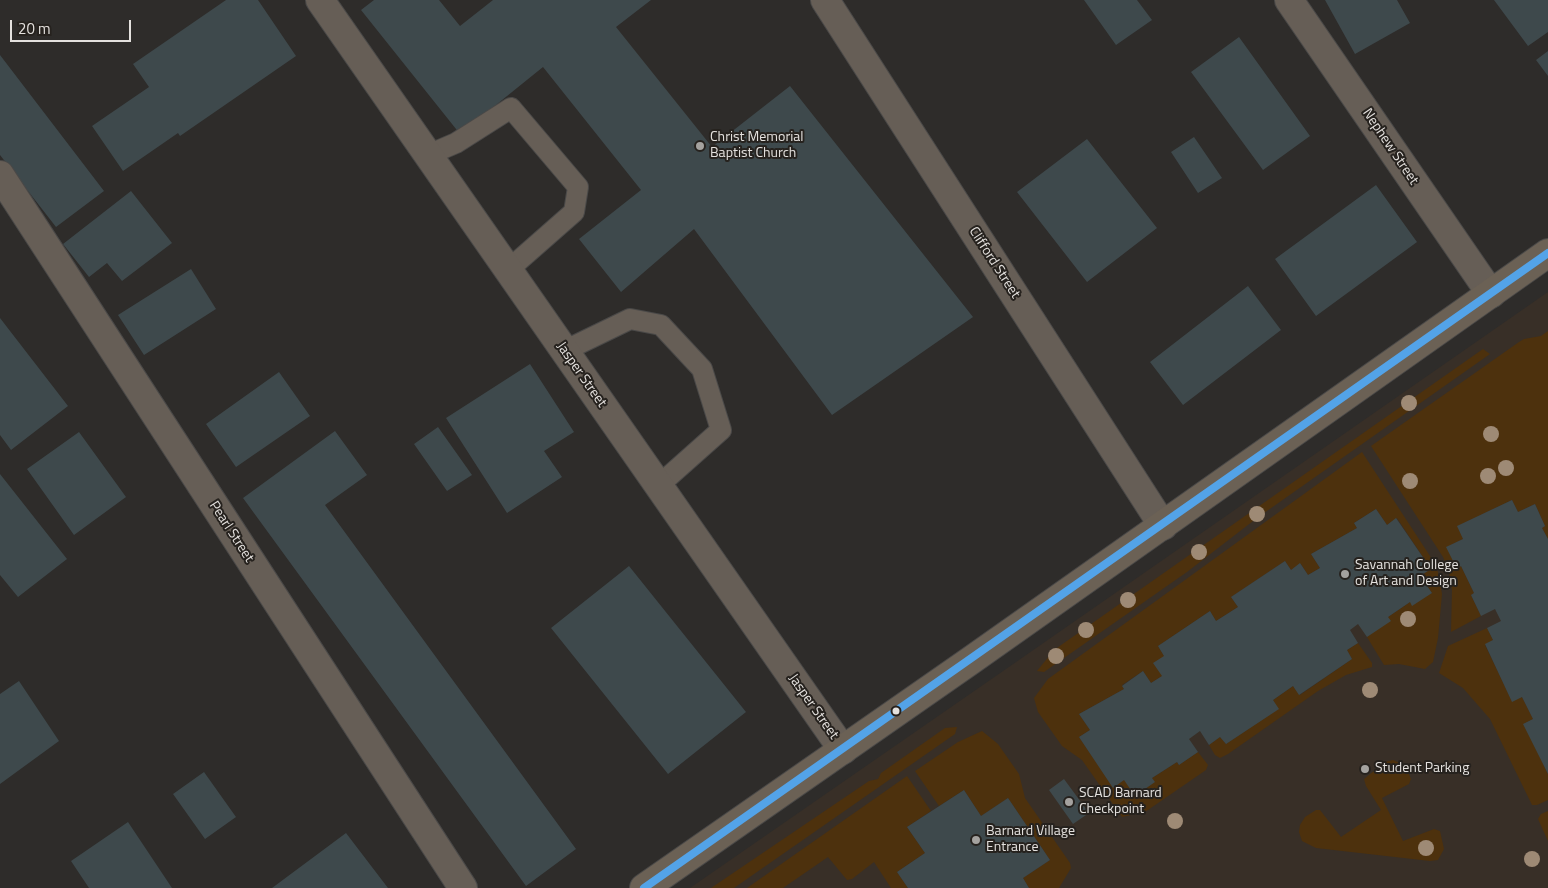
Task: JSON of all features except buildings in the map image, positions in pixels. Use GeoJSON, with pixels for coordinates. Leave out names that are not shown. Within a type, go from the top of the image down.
{"type":"FeatureCollection","features":[{"type":"Feature","properties":{"kind":"street","name":"Jasper Street"},"geometry":{"type":"LineString","coordinates":[[320,0],[843,750]]}},
{"type":"Feature","properties":{"kind":"street","name":"Clifford Street"},"geometry":{"type":"LineString","coordinates":[[825,0],[1162,526]]}},
{"type":"Feature","properties":{"kind":"street","name":"Nephew Street"},"geometry":{"type":"LineString","coordinates":[[1289,0],[1491,294]]}},
{"type":"Feature","properties":{"kind":"street","name":"Pearl Street"},"geometry":{"type":"LineString","coordinates":[[0,175],[463,888]]}},
{"type":"Feature","properties":{"kind":"street"},"geometry":{"type":"LineString","coordinates":[[644,888],[1162,526],[1548,253]]}},
{"type":"Feature","properties":{"kind":"lane"},"geometry":{"type":"LineString","coordinates":[[428,155],[456,143],[511,108],[578,187],[574,212],[508,270]]}},
{"type":"Feature","properties":{"kind":"lane"},"geometry":{"type":"LineString","coordinates":[[564,351],[630,319],[661,325],[702,369],[721,430],[658,486]]}},
{"type":"Feature","properties":{"kind":"shaded area","name":"Savannah College of Art and Design"},"geometry":{"type":"Polygon","coordinates":[[[1548,292],[1548,888],[690,888],[1019,660],[1548,292]]]}},
{"type":"Feature","properties":{"kind":"shaded area"},"geometry":{"type":"Polygon","coordinates":[[[1548,331],[1548,539],[1542,528],[1545,526],[1535,504],[1518,512],[1512,500],[1458,526],[1463,539],[1447,547],[1457,569],[1461,566],[1474,593],[1471,595],[1481,616],[1451,632],[1452,590],[1449,572],[1443,557],[1371,446],[1519,342],[1524,339],[1541,336],[1548,331]]]}},
{"type":"Feature","properties":{"kind":"shaded area"},"geometry":{"type":"Polygon","coordinates":[[[1483,349],[1490,354],[1257,518],[1187,572],[1044,672],[1037,671],[1054,650],[1483,349]]]}},
{"type":"Feature","properties":{"kind":"shaded area"},"geometry":{"type":"Polygon","coordinates":[[[1362,452],[1430,556],[1438,572],[1442,594],[1438,638],[1433,662],[1425,669],[1399,664],[1384,665],[1367,637],[1388,617],[1410,602],[1432,593],[1420,576],[1431,569],[1397,518],[1387,525],[1376,509],[1354,523],[1357,528],[1311,554],[1320,568],[1308,575],[1301,564],[1291,570],[1285,561],[1231,597],[1238,607],[1216,621],[1210,611],[1158,646],[1164,656],[1162,676],[1151,683],[1143,671],[1122,685],[1124,689],[1079,714],[1090,730],[1079,737],[1113,787],[1124,780],[1154,782],[1152,778],[1177,762],[1179,765],[1198,752],[1208,765],[1206,770],[1145,812],[1122,817],[1082,760],[1062,746],[1038,712],[1034,698],[1048,679],[1362,452]]]}},
{"type":"Feature","properties":{"kind":"shaded area"},"geometry":{"type":"Polygon","coordinates":[[[1487,628],[1493,640],[1485,645],[1512,701],[1522,697],[1533,719],[1524,724],[1548,774],[1548,800],[1537,805],[1532,805],[1490,719],[1463,688],[1439,673],[1448,646],[1487,628]]]}},
{"type":"Feature","properties":{"kind":"shaded area"},"geometry":{"type":"Polygon","coordinates":[[[1358,643],[1372,663],[1372,667],[1346,675],[1318,691],[1228,754],[1220,758],[1215,755],[1209,745],[1220,737],[1226,744],[1278,709],[1273,700],[1293,686],[1300,695],[1352,659],[1347,650],[1358,643]]]}},
{"type":"Feature","properties":{"kind":"shaded area"},"geometry":{"type":"Polygon","coordinates":[[[957,727],[955,734],[734,888],[711,888],[869,781],[878,779],[881,773],[945,728],[957,727]]]}},
{"type":"Feature","properties":{"kind":"shaded area"},"geometry":{"type":"Polygon","coordinates":[[[982,731],[998,744],[1019,774],[1025,798],[1070,863],[1071,868],[1059,888],[1029,888],[1023,878],[1050,860],[1008,798],[981,816],[964,790],[939,806],[915,771],[958,742],[982,731]]]}},
{"type":"Feature","properties":{"kind":"shaded area"},"geometry":{"type":"Polygon","coordinates":[[[1393,760],[1405,765],[1411,779],[1409,784],[1382,798],[1403,841],[1434,829],[1440,831],[1444,849],[1438,860],[1430,861],[1316,848],[1302,841],[1299,832],[1300,825],[1305,817],[1316,810],[1320,810],[1341,837],[1381,810],[1366,786],[1364,779],[1385,762],[1393,760]]]}},
{"type":"Feature","properties":{"kind":"shaded area"},"geometry":{"type":"Polygon","coordinates":[[[907,776],[931,811],[907,827],[925,853],[897,872],[908,888],[891,888],[874,862],[852,879],[847,880],[828,857],[783,888],[747,888],[907,776]]]}},
{"type":"Feature","properties":{"kind":"shaded area"},"geometry":{"type":"Polygon","coordinates":[[[1548,811],[1548,841],[1538,819],[1541,814],[1548,811]]]}},
{"type":"Feature","properties":{"kind":"transit line"},"geometry":{"type":"LineString","coordinates":[[644,888],[1548,253]]}},
{"type":"Feature","properties":{"kind":"place","name":"Christ Memorial Baptist Church"},"geometry":{"type":"Point","coordinates":[700,146]}},
{"type":"Feature","properties":{"kind":"place","name":"Savannah College of Art and Design"},"geometry":{"type":"Point","coordinates":[1345,574]}},
{"type":"Feature","properties":{"kind":"place","name":"Student Parking"},"geometry":{"type":"Point","coordinates":[1365,769]}},
{"type":"Feature","properties":{"kind":"place","name":"SCAD Barnard Checkpoint"},"geometry":{"type":"Point","coordinates":[1069,802]}},
{"type":"Feature","properties":{"kind":"place","name":"Barnard Village Entrance"},"geometry":{"type":"Point","coordinates":[976,840]}}]}
